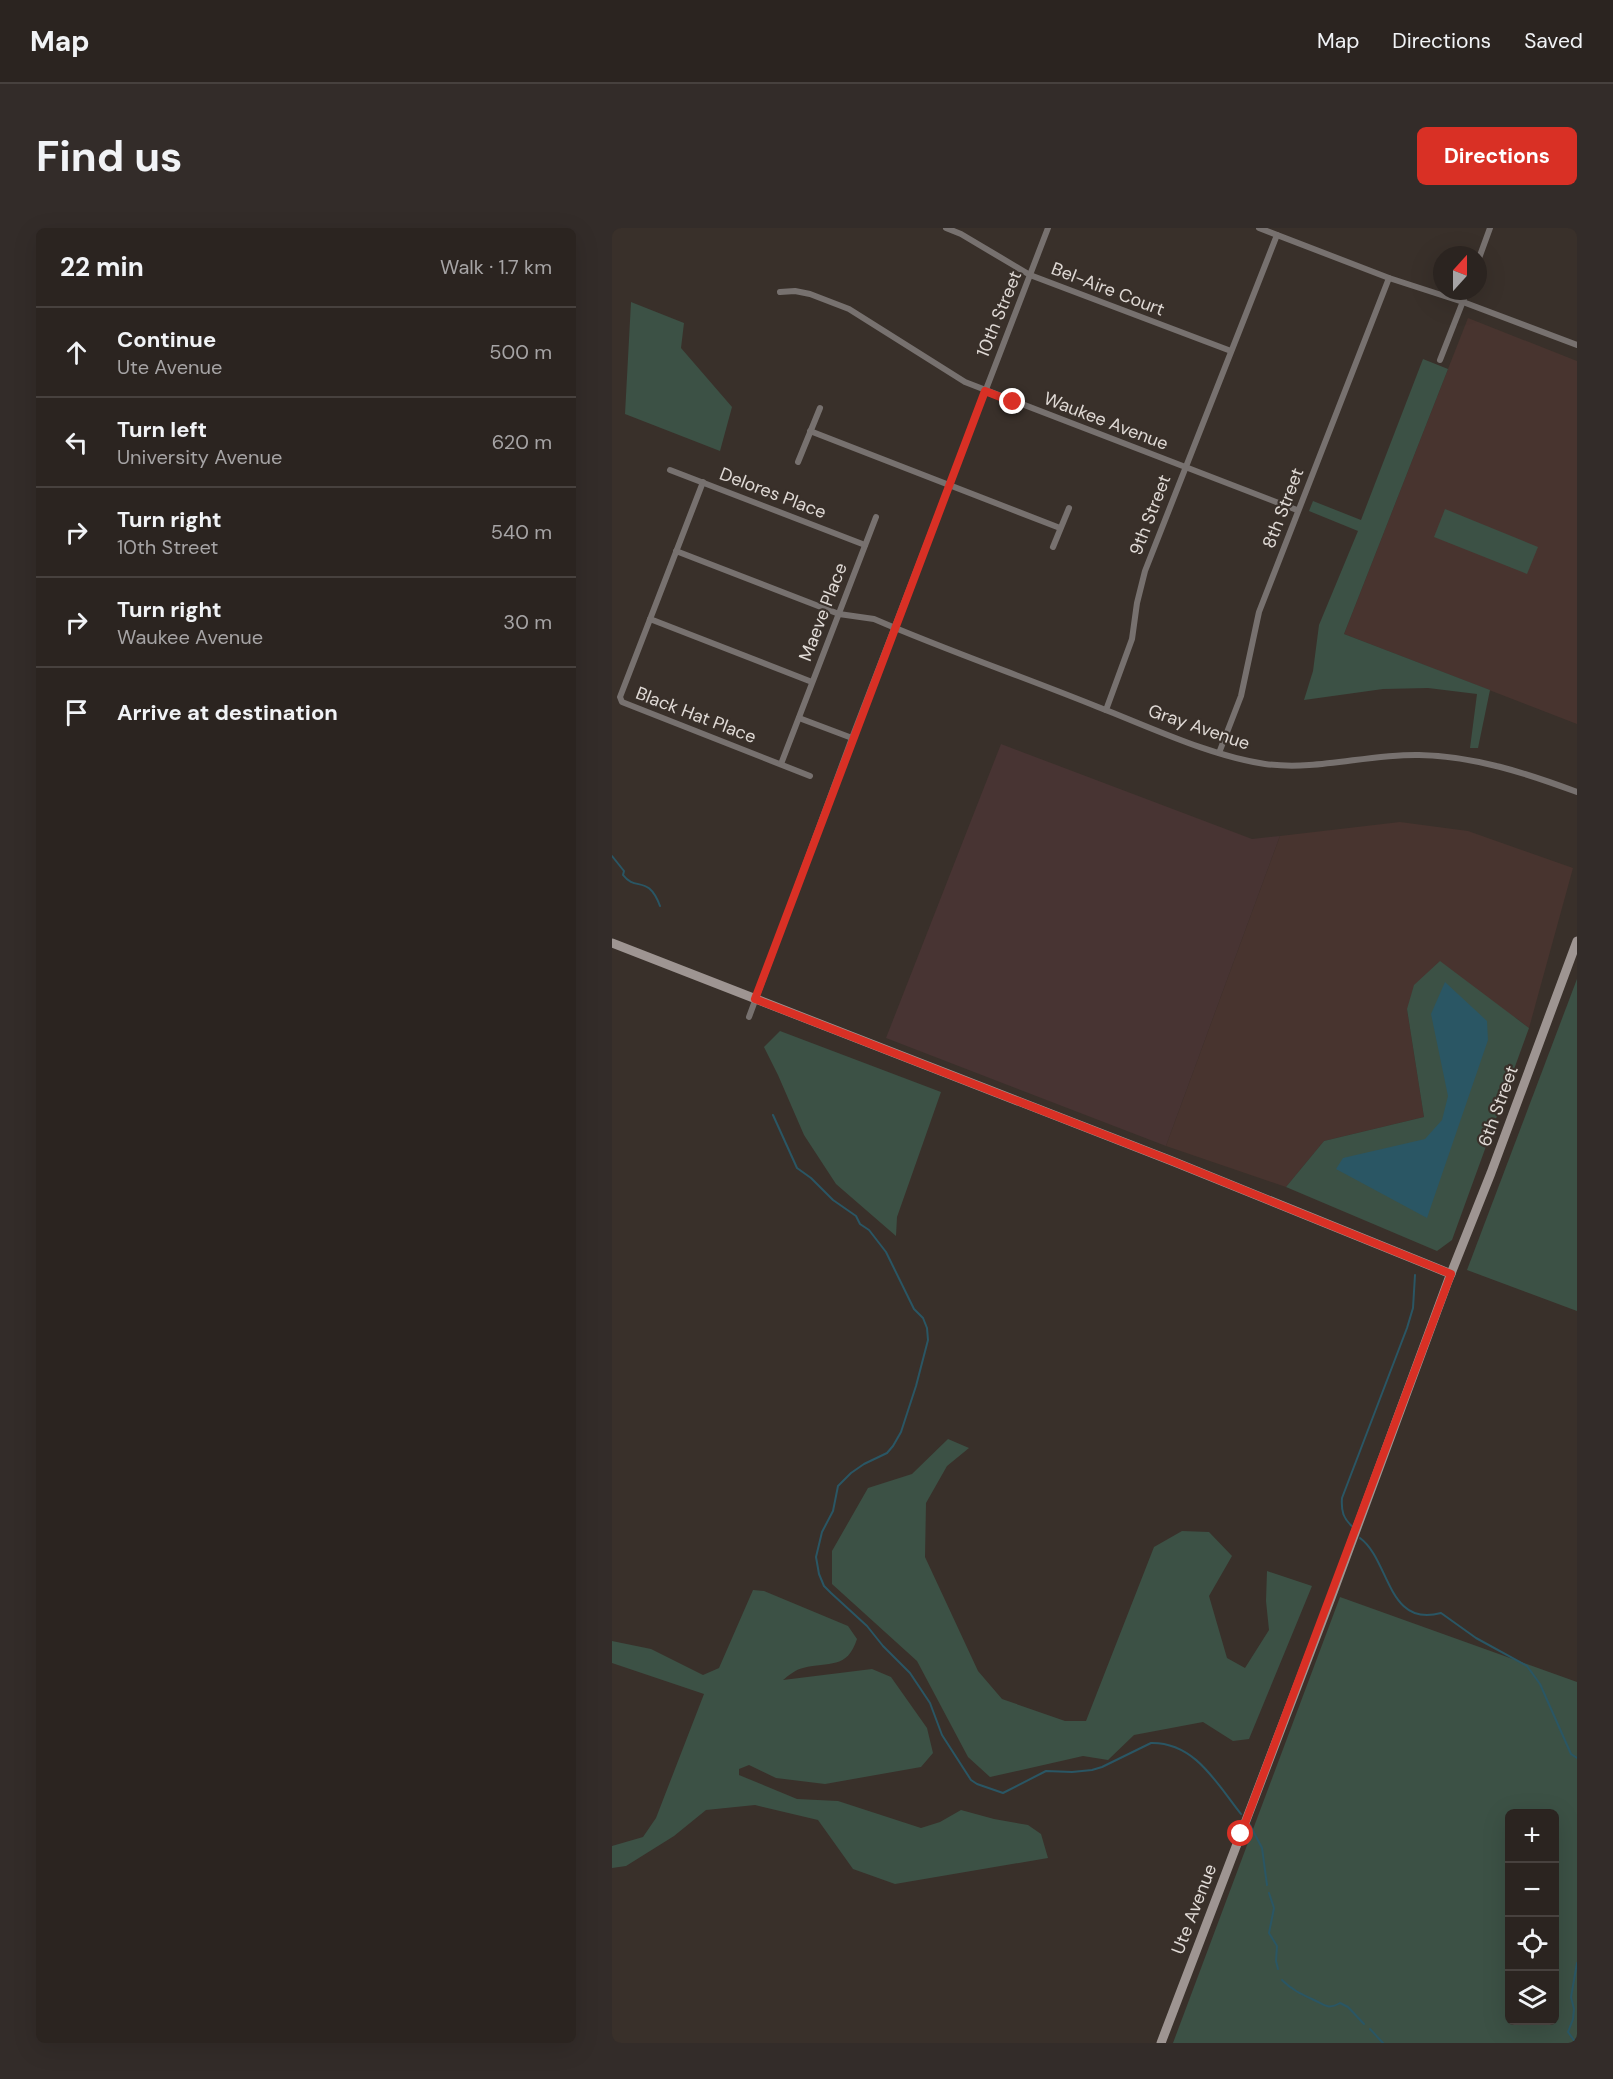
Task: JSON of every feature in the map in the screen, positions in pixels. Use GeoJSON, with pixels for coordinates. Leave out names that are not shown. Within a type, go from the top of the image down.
{"type":"FeatureCollection","features":[{"type":"Feature","properties":{"kind":"main road","name":"6th Street"},"geometry":{"type":"LineString","coordinates":[[1449,1277],[1491,1173],[1577,941]]}},
{"type":"Feature","properties":{"kind":"main road"},"geometry":{"type":"LineString","coordinates":[[612,943],[1172,1161],[1449,1277]]}},
{"type":"Feature","properties":{"kind":"main road","name":"Ute Avenue"},"geometry":{"type":"LineString","coordinates":[[1161,2043],[1449,1277]]}},
{"type":"Feature","properties":{"kind":"street","name":"Bel-Aire Court"},"geometry":{"type":"LineString","coordinates":[[946,228],[962,234],[1030,275],[1231,351]]}},
{"type":"Feature","properties":{"kind":"street","name":"10th Street"},"geometry":{"type":"LineString","coordinates":[[749,1017],[852,738],[1048,228]]}},
{"type":"Feature","properties":{"kind":"street"},"geometry":{"type":"LineString","coordinates":[[1259,228],[1389,278],[1463,302],[1577,345]]}},
{"type":"Feature","properties":{"kind":"street"},"geometry":{"type":"LineString","coordinates":[[1483,246],[1490,228]]}},
{"type":"Feature","properties":{"kind":"street","name":"9th Street"},"geometry":{"type":"LineString","coordinates":[[1106,710],[1132,639],[1137,603],[1145,571],[1276,235]]}},
{"type":"Feature","properties":{"kind":"street","name":"8th Street"},"geometry":{"type":"LineString","coordinates":[[1219,753],[1241,696],[1259,612],[1389,278]]}},
{"type":"Feature","properties":{"kind":"street","name":"Waukee Avenue"},"geometry":{"type":"LineString","coordinates":[[780,292],[795,291],[810,294],[849,309],[964,382],[985,391],[1297,510]]}},
{"type":"Feature","properties":{"kind":"street"},"geometry":{"type":"LineString","coordinates":[[1440,360],[1463,302]]}},
{"type":"Feature","properties":{"kind":"street"},"geometry":{"type":"LineString","coordinates":[[798,462],[820,408]]}},
{"type":"Feature","properties":{"kind":"street"},"geometry":{"type":"LineString","coordinates":[[810,431],[1060,528]]}},
{"type":"Feature","properties":{"kind":"street","name":"Delores Place"},"geometry":{"type":"LineString","coordinates":[[670,470],[865,545]]}},
{"type":"Feature","properties":{"kind":"street","name":"Black Hat Place"},"geometry":{"type":"LineString","coordinates":[[703,482],[620,697],[622,702],[810,776]]}},
{"type":"Feature","properties":{"kind":"street"},"geometry":{"type":"LineString","coordinates":[[1053,547],[1069,508]]}},
{"type":"Feature","properties":{"kind":"street","name":"Maeve Place"},"geometry":{"type":"LineString","coordinates":[[781,764],[876,517]]}},
{"type":"Feature","properties":{"kind":"street","name":"Gray Avenue"},"geometry":{"type":"LineString","coordinates":[[676,551],[839,614],[874,619],[1106,710],[1219,753],[1244,760],[1312,766],[1361,759],[1407,756],[1456,758],[1506,767],[1577,792]]}},
{"type":"Feature","properties":{"kind":"street"},"geometry":{"type":"LineString","coordinates":[[650,619],[812,682]]}},
{"type":"Feature","properties":{"kind":"street"},"geometry":{"type":"LineString","coordinates":[[799,718],[852,738]]}},
{"type":"Feature","properties":{"kind":"shaded area"},"geometry":{"type":"Polygon","coordinates":[[[1468,318],[1577,361],[1577,724],[1344,634],[1468,318]]]}},
{"type":"Feature","properties":{"kind":"shaded area"},"geometry":{"type":"Polygon","coordinates":[[[1001,744],[1252,839],[1280,836],[1166,1146],[886,1038],[1001,744]]]}},
{"type":"Feature","properties":{"kind":"shaded area"},"geometry":{"type":"Polygon","coordinates":[[[1400,822],[1468,831],[1573,868],[1529,1028],[1516,1018],[1407,1009],[1424,1117],[1324,1141],[1286,1187],[1166,1146],[1280,836],[1400,822]]]}},
{"type":"Feature","properties":{"kind":"green space"},"geometry":{"type":"Polygon","coordinates":[[[631,302],[684,323],[681,348],[732,407],[720,451],[625,414],[631,302]]]}},
{"type":"Feature","properties":{"kind":"green space"},"geometry":{"type":"Polygon","coordinates":[[[1423,359],[1448,369],[1344,634],[1490,690],[1478,748],[1470,748],[1477,694],[1428,688],[1383,689],[1304,700],[1313,671],[1319,625],[1358,531],[1309,511],[1313,501],[1361,520],[1423,359]]]}},
{"type":"Feature","properties":{"kind":"green space"},"geometry":{"type":"Polygon","coordinates":[[[1445,509],[1538,547],[1527,574],[1434,537],[1445,509]]]}},
{"type":"Feature","properties":{"kind":"green space"},"geometry":{"type":"Polygon","coordinates":[[[1440,961],[1529,1028],[1452,1240],[1437,1251],[1286,1187],[1324,1141],[1424,1117],[1407,1009],[1414,985],[1440,961]]]}},
{"type":"Feature","properties":{"kind":"green space"},"geometry":{"type":"Polygon","coordinates":[[[1577,979],[1577,1311],[1467,1270],[1577,979]]]}},
{"type":"Feature","properties":{"kind":"green space"},"geometry":{"type":"Polygon","coordinates":[[[780,1031],[941,1092],[897,1217],[896,1236],[836,1184],[804,1135],[764,1047],[780,1031]]]}},
{"type":"Feature","properties":{"kind":"green space"},"geometry":{"type":"Polygon","coordinates":[[[948,1439],[969,1448],[947,1466],[926,1503],[925,1557],[978,1671],[1002,1699],[1065,1721],[1086,1721],[1154,1547],[1182,1531],[1209,1532],[1232,1556],[1209,1596],[1227,1658],[1245,1668],[1269,1630],[1266,1601],[1267,1571],[1312,1586],[1249,1739],[1233,1741],[1203,1722],[1134,1735],[1108,1760],[1083,1756],[990,1777],[968,1757],[917,1661],[832,1584],[832,1551],[868,1488],[912,1474],[948,1439]]]}},
{"type":"Feature","properties":{"kind":"green space"},"geometry":{"type":"Polygon","coordinates":[[[753,1590],[764,1591],[848,1626],[857,1639],[848,1656],[842,1660],[800,1669],[783,1680],[872,1669],[891,1677],[927,1728],[933,1753],[921,1767],[825,1784],[776,1778],[749,1765],[739,1769],[739,1775],[797,1799],[838,1801],[921,1828],[940,1822],[961,1810],[1028,1825],[1041,1834],[1048,1858],[895,1884],[853,1869],[818,1820],[755,1805],[706,1810],[674,1836],[626,1866],[612,1868],[612,1846],[643,1837],[656,1818],[704,1694],[612,1663],[612,1641],[651,1649],[703,1675],[719,1668],[753,1590]]]}},
{"type":"Feature","properties":{"kind":"green space"},"geometry":{"type":"Polygon","coordinates":[[[1340,1597],[1577,1682],[1577,2043],[1173,2043],[1340,1597]]]}},
{"type":"Feature","properties":{"kind":"water"},"geometry":{"type":"Polygon","coordinates":[[[1445,982],[1487,1021],[1488,1040],[1427,1218],[1336,1169],[1343,1158],[1425,1139],[1442,1120],[1448,1096],[1431,1014],[1445,982]]]}},
{"type":"Feature","properties":{"kind":"waterway"},"geometry":{"type":"LineString","coordinates":[[612,856],[624,871],[623,875],[633,883],[651,890],[660,906]]}},
{"type":"Feature","properties":{"kind":"waterway"},"geometry":{"type":"LineString","coordinates":[[773,1115],[797,1168],[811,1178],[833,1200],[856,1216],[860,1224],[869,1230],[886,1252],[914,1309],[923,1318],[927,1328],[928,1340],[901,1432],[887,1453],[864,1464],[838,1486],[833,1511],[822,1532],[816,1557],[824,1586],[867,1626],[910,1673],[930,1703],[942,1735],[971,1780],[977,1784],[1003,1793],[1046,1771],[1092,1770],[1151,1743],[1180,1749],[1192,1757],[1214,1778],[1241,1814]]}},
{"type":"Feature","properties":{"kind":"waterway"},"geometry":{"type":"LineString","coordinates":[[1354,1528],[1344,1514],[1342,1498],[1407,1328],[1413,1308],[1415,1275]]}},
{"type":"Feature","properties":{"kind":"waterway"},"geometry":{"type":"LineString","coordinates":[[1360,1538],[1370,1548],[1400,1602],[1410,1611],[1423,1615],[1441,1613],[1476,1638],[1527,1666],[1540,1684],[1571,1754],[1577,1758]]}},
{"type":"Feature","properties":{"kind":"waterway"},"geometry":{"type":"LineString","coordinates":[[1250,1825],[1262,1848],[1267,1885]]}},
{"type":"Feature","properties":{"kind":"waterway"},"geometry":{"type":"LineString","coordinates":[[1269,1893],[1274,1908],[1269,1933],[1277,1946],[1278,1969]]}},
{"type":"Feature","properties":{"kind":"waterway"},"geometry":{"type":"LineString","coordinates":[[1576,2043],[1568,2032],[1573,2019],[1574,2009],[1571,1997],[1577,1963]]}},
{"type":"Feature","properties":{"kind":"waterway"},"geometry":{"type":"LineString","coordinates":[[1282,1980],[1297,1992],[1324,2005],[1332,2006],[1340,2003],[1348,2007],[1364,2024]]}},
{"type":"Feature","properties":{"kind":"waterway"},"geometry":{"type":"LineString","coordinates":[[1370,2029],[1383,2043]]}},
{"type":"Feature","properties":{"kind":"route"},"geometry":{"type":"LineString","coordinates":[[1013,402],[985,391],[755,999],[1172,1161],[1451,1274],[1241,1834]]}}]}
